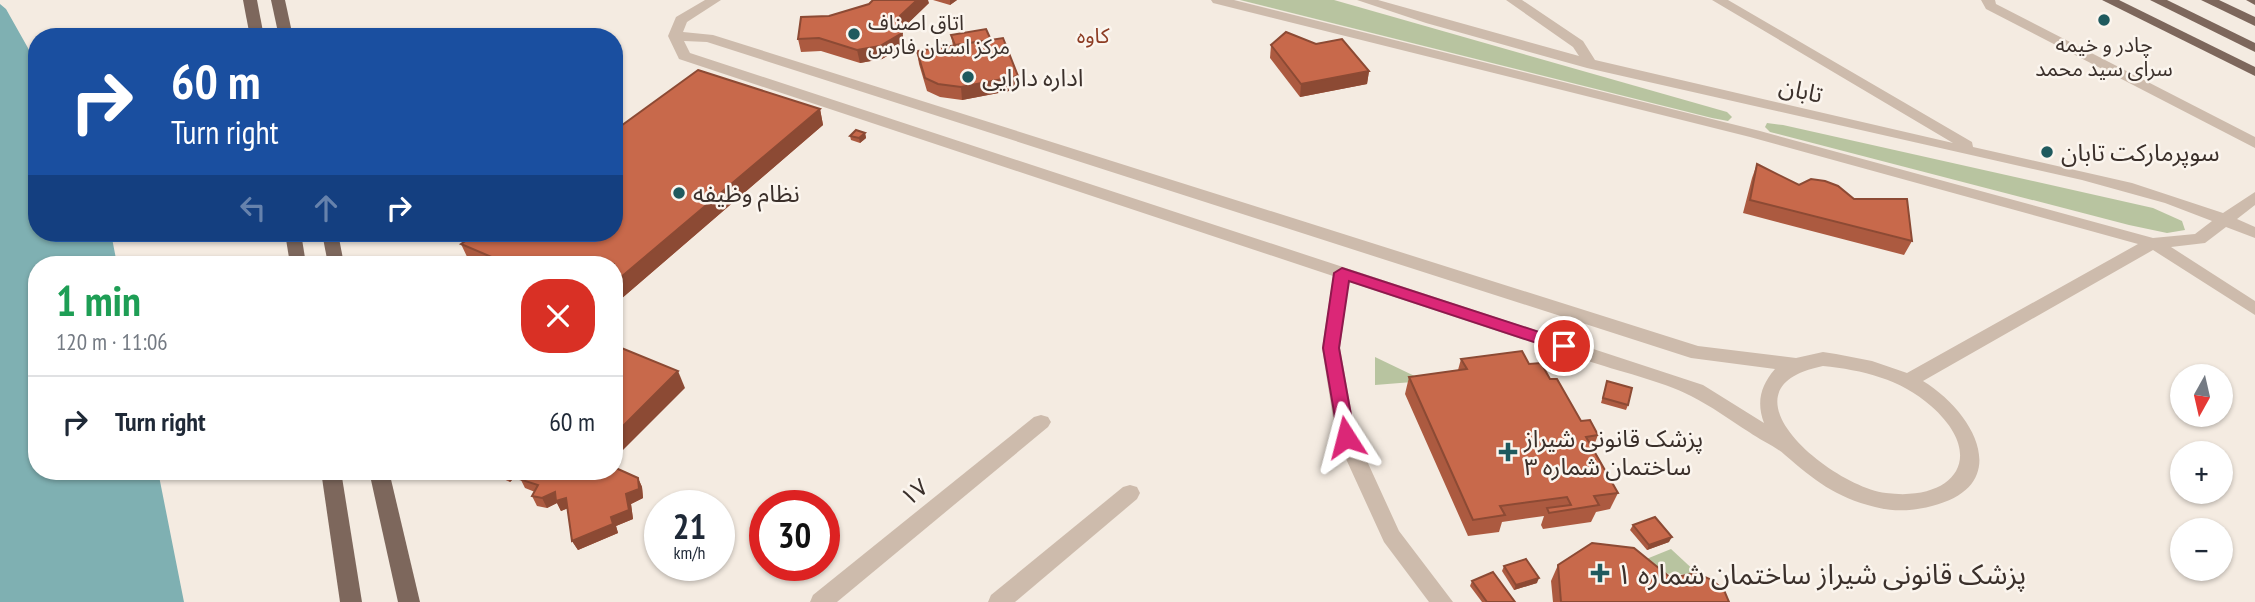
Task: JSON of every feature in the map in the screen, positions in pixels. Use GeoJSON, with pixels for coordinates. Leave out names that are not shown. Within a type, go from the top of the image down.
{"type":"FeatureCollection","features":[{"type":"Feature","properties":{"kind":"main road"},"geometry":{"type":"LineString","coordinates":[[250,0],[255,28]]}},
{"type":"Feature","properties":{"kind":"main road"},"geometry":{"type":"LineString","coordinates":[[278,0],[284,28]]}},
{"type":"Feature","properties":{"kind":"main road"},"geometry":{"type":"LineString","coordinates":[[2109,0],[2255,72]]}},
{"type":"Feature","properties":{"kind":"main road"},"geometry":{"type":"LineString","coordinates":[[2157,0],[2255,48]]}},
{"type":"Feature","properties":{"kind":"main road"},"geometry":{"type":"LineString","coordinates":[[2208,0],[2255,22]]}},
{"type":"Feature","properties":{"kind":"main road"},"geometry":{"type":"LineString","coordinates":[[2231,0],[2255,8]]}},
{"type":"Feature","properties":{"kind":"main road"},"geometry":{"type":"LineString","coordinates":[[332,480],[351,602]]}},
{"type":"Feature","properties":{"kind":"main road"},"geometry":{"type":"LineString","coordinates":[[381,480],[409,602]]}},
{"type":"Feature","properties":{"kind":"street"},"geometry":{"type":"LineString","coordinates":[[675,36],[708,38],[1697,353],[1796,365],[1823,359],[1855,361],[1888,371],[1945,407],[1963,429],[1972,451],[1971,471],[1959,488],[1939,499],[1911,503],[1845,488],[1812,469],[1786,446],[1696,390],[684,56],[675,36],[681,20],[714,0]]}},
{"type":"Feature","properties":{"kind":"street"},"geometry":{"type":"LineString","coordinates":[[1218,0],[1755,134],[2153,243],[2255,309]]}},
{"type":"Feature","properties":{"kind":"street","name":"تابان"},"geometry":{"type":"LineString","coordinates":[[1364,0],[1592,65],[2118,185],[2228,220],[2255,233]]}},
{"type":"Feature","properties":{"kind":"street"},"geometry":{"type":"LineString","coordinates":[[1513,0],[1578,44],[1592,65]]}},
{"type":"Feature","properties":{"kind":"street"},"geometry":{"type":"LineString","coordinates":[[1719,0],[1983,155]]}},
{"type":"Feature","properties":{"kind":"street"},"geometry":{"type":"LineString","coordinates":[[1988,0],[1991,6],[2255,143]]}},
{"type":"Feature","properties":{"kind":"street"},"geometry":{"type":"LineString","coordinates":[[1755,134],[1759,104]]}},
{"type":"Feature","properties":{"kind":"street"},"geometry":{"type":"LineString","coordinates":[[1907,381],[2153,243],[2199,239],[2228,220],[2255,197]]}},
{"type":"Feature","properties":{"kind":"street"},"geometry":{"type":"LineString","coordinates":[[1342,273],[1331,348],[1346,437],[1391,536],[1442,602]]}},
{"type":"Feature","properties":{"kind":"street"},"geometry":{"type":"LineString","coordinates":[[1786,446],[1771,420],[1768,397],[1777,378],[1796,365]]}},
{"type":"Feature","properties":{"kind":"street","name":"۱۷"},"geometry":{"type":"LineString","coordinates":[[821,602],[1041,422]]}},
{"type":"Feature","properties":{"kind":"street"},"geometry":{"type":"LineString","coordinates":[[999,602],[1130,493]]}},
{"type":"Feature","properties":{"kind":"green space"},"geometry":{"type":"Polygon","coordinates":[[[1240,0],[1334,0],[1727,112],[1732,117],[1728,121],[1712,118],[1240,0]]]}},
{"type":"Feature","properties":{"kind":"green space"},"geometry":{"type":"Polygon","coordinates":[[[1767,123],[2153,208],[2182,221],[2185,230],[2167,233],[2129,225],[1770,132],[1765,127],[1767,123]]]}},
{"type":"Feature","properties":{"kind":"green space"},"geometry":{"type":"Polygon","coordinates":[[[1375,357],[1425,381],[1375,385],[1375,357]]]}},
{"type":"Feature","properties":{"kind":"green space"},"geometry":{"type":"Polygon","coordinates":[[[1671,549],[1699,575],[1653,573],[1639,562],[1671,549]]]}},
{"type":"Feature","properties":{"kind":"water"},"geometry":{"type":"Polygon","coordinates":[[[0,4],[6,9],[28,48],[28,242],[113,242],[115,256],[28,256],[28,480],[160,480],[184,602],[0,602],[0,4]]]}},
{"type":"Feature","properties":{"kind":"building","name":"اتاق اصناف مرکز استان فارس"},"geometry":{"type":"Polygon","coordinates":[[[873,0],[917,0],[900,16],[902,33],[880,46],[857,50],[819,38],[798,39],[801,17],[829,16],[869,4],[873,0]]]}},
{"type":"Feature","properties":{"kind":"building"},"geometry":{"type":"Polygon","coordinates":[[[986,29],[991,40],[955,45],[951,35],[986,29]]]}},
{"type":"Feature","properties":{"kind":"building"},"geometry":{"type":"Polygon","coordinates":[[[1286,32],[1316,44],[1342,39],[1369,71],[1301,84],[1271,45],[1286,32]]]}},
{"type":"Feature","properties":{"kind":"building","name":"اداره دارایی"},"geometry":{"type":"Polygon","coordinates":[[[1003,38],[1018,76],[961,87],[938,84],[925,78],[917,51],[1003,38]]]}},
{"type":"Feature","properties":{"kind":"building","name":"نظام وظیفه"},"geometry":{"type":"Polygon","coordinates":[[[698,70],[820,109],[623,275],[623,256],[489,256],[461,244],[623,242],[623,124],[698,70]]]}},
{"type":"Feature","properties":{"kind":"building"},"geometry":{"type":"Polygon","coordinates":[[[856,130],[865,133],[859,138],[850,136],[856,130]]]}},
{"type":"Feature","properties":{"kind":"building"},"geometry":{"type":"Polygon","coordinates":[[[1757,164],[1799,185],[1811,179],[1825,181],[1838,186],[1854,199],[1907,199],[1912,241],[1750,200],[1757,164]]]}},
{"type":"Feature","properties":{"kind":"building"},"geometry":{"type":"Polygon","coordinates":[[[623,349],[678,371],[623,426],[623,349]]]}},
{"type":"Feature","properties":{"kind":"building","name":"پزشک قانونی شیراز ساختمان شماره ٣"},"geometry":{"type":"Polygon","coordinates":[[[1522,351],[1529,364],[1541,363],[1550,379],[1557,379],[1581,421],[1590,420],[1598,435],[1586,437],[1618,493],[1594,496],[1599,505],[1549,513],[1547,508],[1571,505],[1567,497],[1500,506],[1505,515],[1473,520],[1409,377],[1467,369],[1461,359],[1522,351]]]}},
{"type":"Feature","properties":{"kind":"building"},"geometry":{"type":"Polygon","coordinates":[[[1607,381],[1632,388],[1628,405],[1603,398],[1607,381]]]}},
{"type":"Feature","properties":{"kind":"building"},"geometry":{"type":"Polygon","coordinates":[[[623,471],[638,478],[639,489],[626,494],[629,510],[611,517],[613,524],[572,541],[566,498],[556,501],[555,492],[542,498],[532,496],[538,485],[522,480],[623,480],[623,471]]]}},
{"type":"Feature","properties":{"kind":"building"},"geometry":{"type":"Polygon","coordinates":[[[1655,517],[1672,537],[1649,545],[1633,525],[1655,517]]]}},
{"type":"Feature","properties":{"kind":"building"},"geometry":{"type":"Polygon","coordinates":[[[1592,543],[1634,548],[1671,578],[1696,573],[1712,580],[1724,590],[1729,602],[1561,602],[1558,565],[1592,543]]]}},
{"type":"Feature","properties":{"kind":"building"},"geometry":{"type":"Polygon","coordinates":[[[1526,559],[1539,578],[1516,585],[1504,566],[1526,559]]]}},
{"type":"Feature","properties":{"kind":"building"},"geometry":{"type":"Polygon","coordinates":[[[1493,572],[1515,602],[1487,602],[1472,581],[1493,572]]]}},
{"type":"Feature","properties":{"kind":"place","name":"چادر و خیمه سرای سید محمد"},"geometry":{"type":"Point","coordinates":[2104,20]}},
{"type":"Feature","properties":{"kind":"place","name":"اتاق اصناف مرکز استان فارس"},"geometry":{"type":"Point","coordinates":[854,34]}},
{"type":"Feature","properties":{"kind":"place","name":"اداره دارایی"},"geometry":{"type":"Point","coordinates":[968,77]}},
{"type":"Feature","properties":{"kind":"place","name":"سوپرمارکت تابان"},"geometry":{"type":"Point","coordinates":[2047,152]}},
{"type":"Feature","properties":{"kind":"place","name":"نظام وظیفه"},"geometry":{"type":"Point","coordinates":[679,193]}},
{"type":"Feature","properties":{"kind":"place","name":"پزشک قانونی شیراز ساختمان شماره ٣"},"geometry":{"type":"Point","coordinates":[1508,452]}},
{"type":"Feature","properties":{"kind":"place","name":"پزشک قانونی شیراز ساختمان شماره ۱"},"geometry":{"type":"Point","coordinates":[1600,573]}},
{"type":"Feature","properties":{"kind":"district","name":"کاوه"},"geometry":{"type":"Point","coordinates":[1093,35]}},
{"type":"Feature","properties":{"kind":"route"},"geometry":{"type":"LineString","coordinates":[[1346,437],[1331,348],[1342,273],[1564,346]]}}]}
